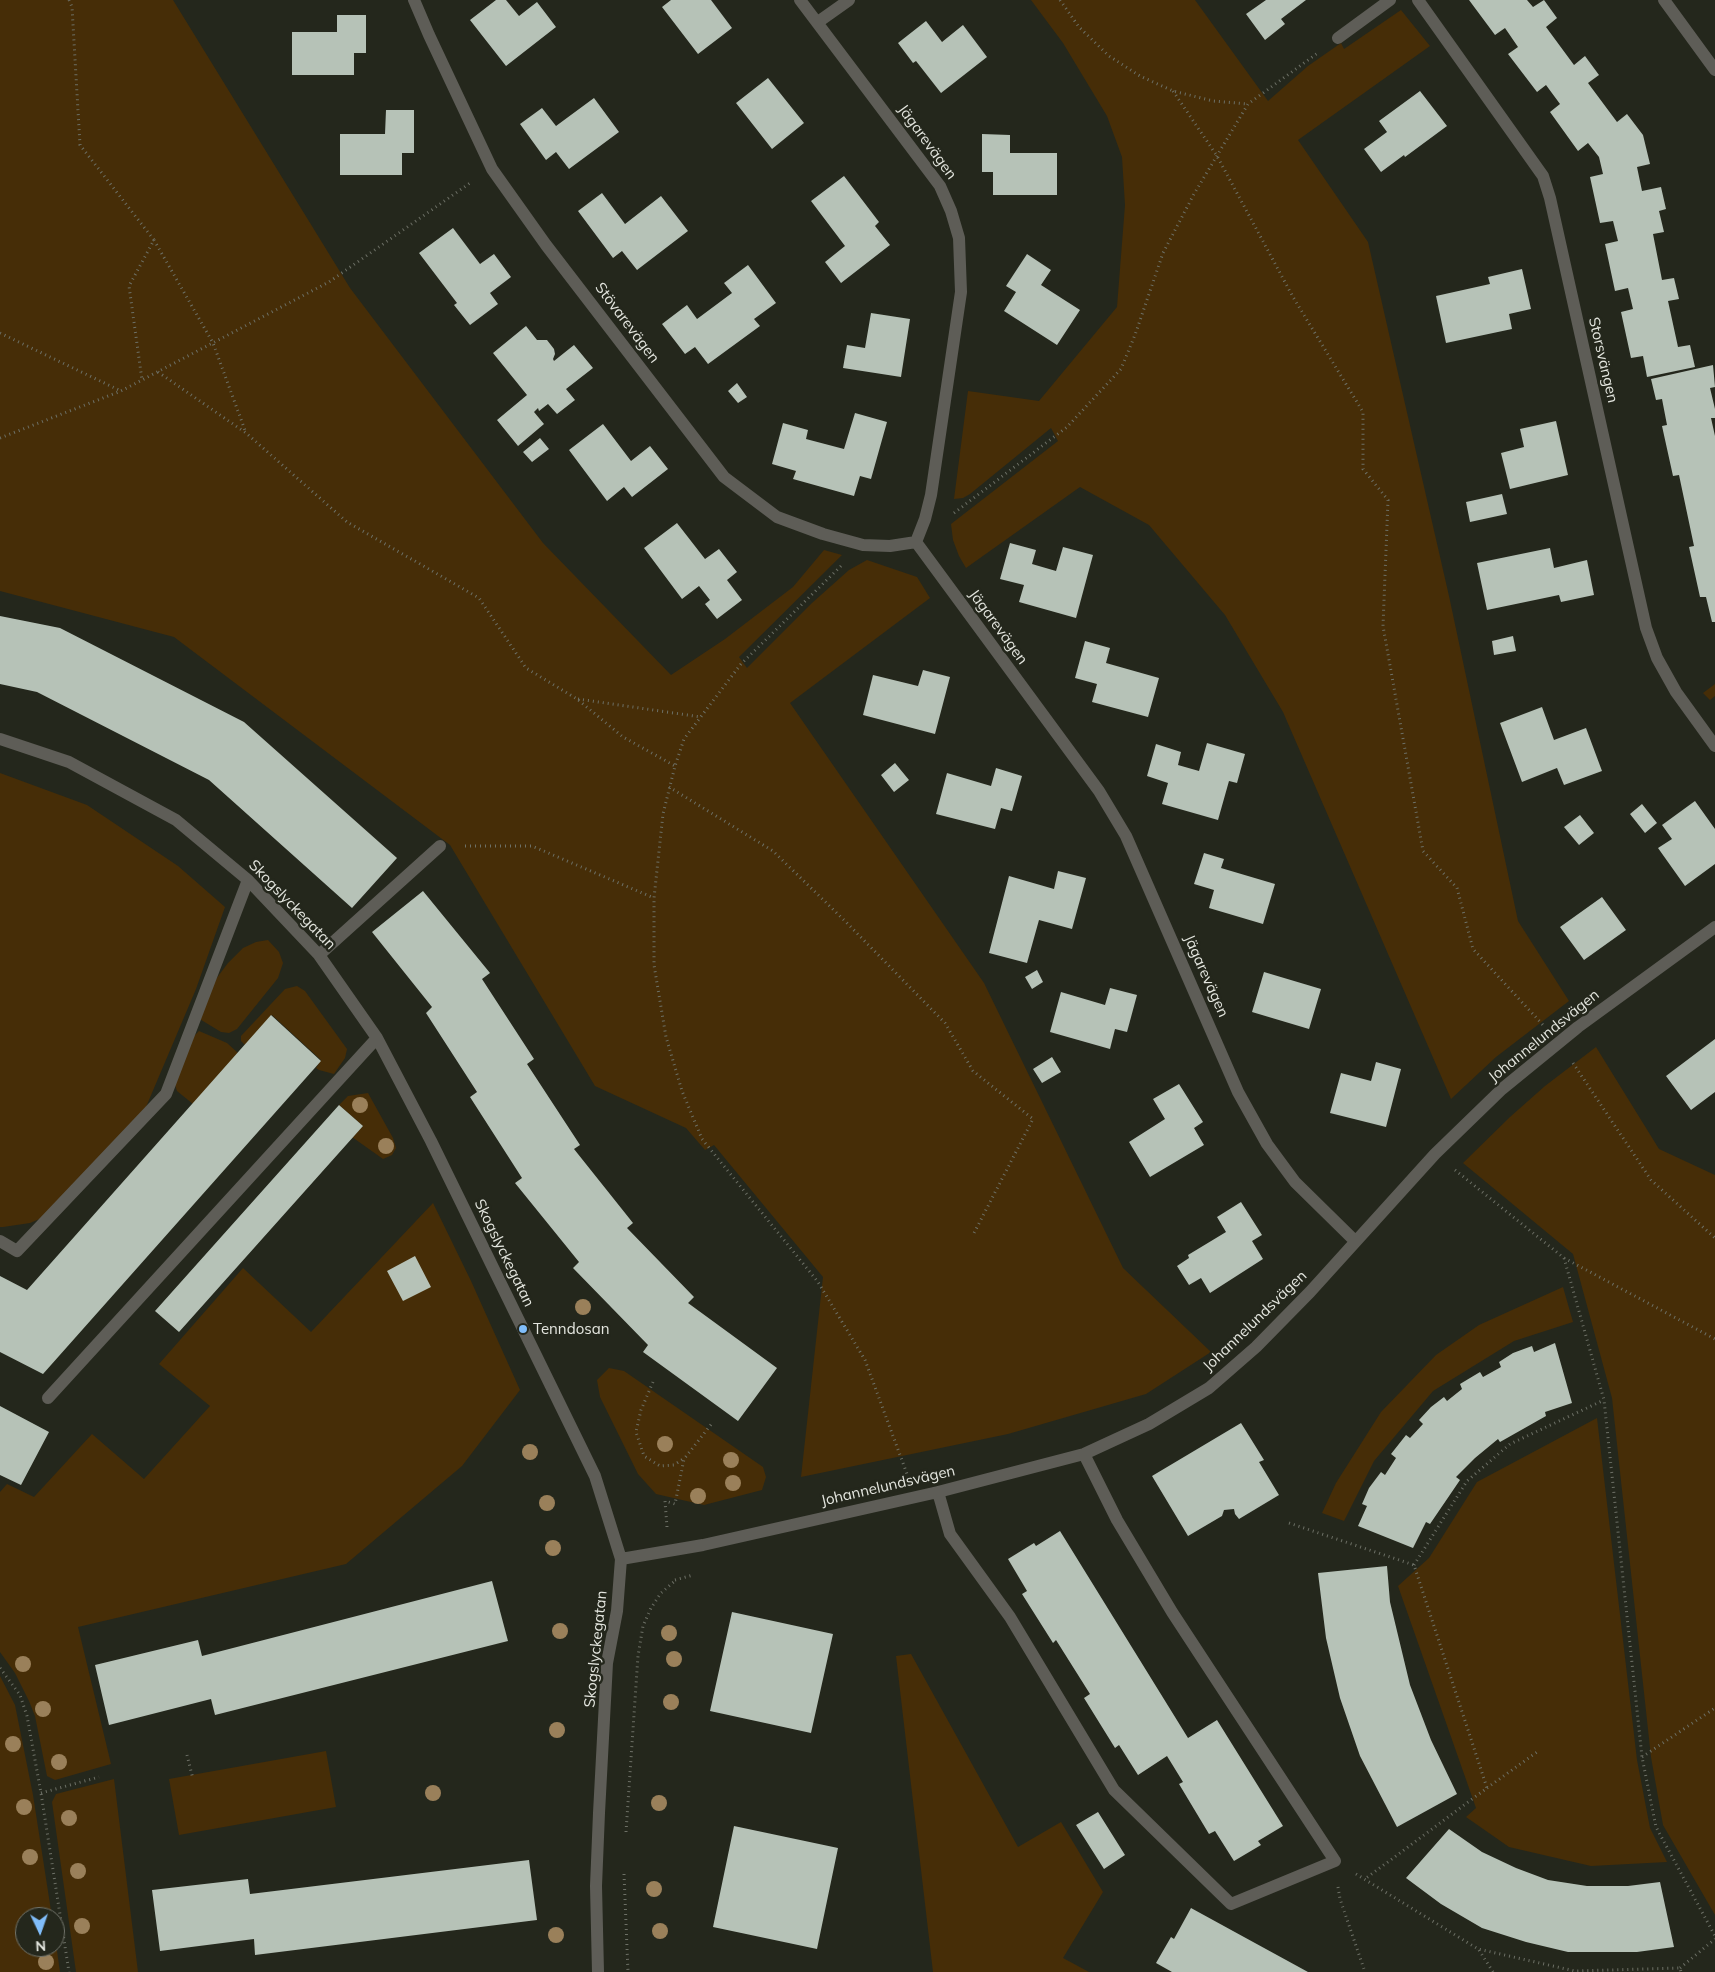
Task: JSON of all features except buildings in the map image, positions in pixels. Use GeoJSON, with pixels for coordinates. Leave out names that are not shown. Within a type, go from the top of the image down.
{"type":"FeatureCollection","features":[{"type":"Feature","properties":{"kind":"street","name":"Stövarevägen"},"geometry":{"type":"LineString","coordinates":[[414,0],[492,169],[546,245],[724,477],[777,517],[823,534],[863,545],[890,546],[916,542]]}},
{"type":"Feature","properties":{"kind":"street","name":"Jägarevägen"},"geometry":{"type":"LineString","coordinates":[[800,0],[940,186],[951,211],[959,238],[961,292],[931,495],[916,542],[1099,791],[1126,836],[1238,1092],[1267,1144],[1295,1182],[1355,1241]]}},
{"type":"Feature","properties":{"kind":"street"},"geometry":{"type":"LineString","coordinates":[[818,22],[849,0]]}},
{"type":"Feature","properties":{"kind":"street"},"geometry":{"type":"LineString","coordinates":[[1338,38],[1390,0]]}},
{"type":"Feature","properties":{"kind":"street","name":"Storsvängen"},"geometry":{"type":"LineString","coordinates":[[1418,0],[1543,176],[1550,198],[1646,628],[1657,658],[1676,692],[1715,746]]}},
{"type":"Feature","properties":{"kind":"street"},"geometry":{"type":"LineString","coordinates":[[1664,0],[1715,70]]}},
{"type":"Feature","properties":{"kind":"street","name":"Skogslyckegatan"},"geometry":{"type":"LineString","coordinates":[[0,739],[69,762],[176,820],[248,880],[319,955],[376,1038],[431,1141],[595,1476],[622,1559],[617,1611],[608,1663],[599,1813],[596,1886],[598,1972]]}},
{"type":"Feature","properties":{"kind":"street"},"geometry":{"type":"LineString","coordinates":[[319,955],[440,846]]}},
{"type":"Feature","properties":{"kind":"street"},"geometry":{"type":"LineString","coordinates":[[0,1241],[18,1251],[166,1094],[248,880]]}},
{"type":"Feature","properties":{"kind":"street","name":"Johannelundsvägen"},"geometry":{"type":"LineString","coordinates":[[622,1559],[703,1546],[938,1492],[1084,1454],[1149,1424],[1209,1388],[1256,1347],[1310,1292],[1436,1154],[1502,1089],[1559,1042],[1715,927]]}},
{"type":"Feature","properties":{"kind":"street"},"geometry":{"type":"LineString","coordinates":[[48,1398],[376,1038]]}},
{"type":"Feature","properties":{"kind":"street"},"geometry":{"type":"LineString","coordinates":[[938,1492],[950,1534],[1010,1617],[1114,1790],[1231,1904],[1336,1861],[1172,1612],[1118,1520],[1084,1454]]}},
{"type":"Feature","properties":{"kind":"path"},"geometry":{"type":"LineString","coordinates":[[69,0],[72,7],[80,145],[154,240],[213,343],[246,433]]}},
{"type":"Feature","properties":{"kind":"path"},"geometry":{"type":"LineString","coordinates":[[1060,0],[1079,27],[1109,56],[1140,76],[1173,91],[1213,100],[1248,104]]}},
{"type":"Feature","properties":{"kind":"path"},"geometry":{"type":"LineString","coordinates":[[916,542],[1067,427],[1121,369],[1135,335],[1163,253],[1194,194],[1248,104],[1338,38]]}},
{"type":"Feature","properties":{"kind":"path"},"geometry":{"type":"LineString","coordinates":[[1173,91],[1217,156],[1293,297],[1363,412],[1363,469],[1388,500],[1383,626],[1423,850],[1458,888],[1473,949],[1559,1042],[1651,1180],[1715,1238]]}},
{"type":"Feature","properties":{"kind":"path"},"geometry":{"type":"LineString","coordinates":[[0,438],[121,391],[329,282],[492,169]]}},
{"type":"Feature","properties":{"kind":"path"},"geometry":{"type":"LineString","coordinates":[[142,380],[129,286],[154,240]]}},
{"type":"Feature","properties":{"kind":"path"},"geometry":{"type":"LineString","coordinates":[[0,333],[121,391]]}},
{"type":"Feature","properties":{"kind":"path"},"geometry":{"type":"LineString","coordinates":[[158,372],[246,433],[347,522],[479,598],[526,668],[577,699],[623,737],[675,766]]}},
{"type":"Feature","properties":{"kind":"path"},"geometry":{"type":"LineString","coordinates":[[863,545],[741,664],[684,739],[663,814],[654,898],[654,965],[666,1037],[682,1091],[702,1139],[818,1282],[865,1360],[915,1496]]}},
{"type":"Feature","properties":{"kind":"path"},"geometry":{"type":"LineString","coordinates":[[577,699],[701,717]]}},
{"type":"Feature","properties":{"kind":"path"},"geometry":{"type":"LineString","coordinates":[[669,788],[773,851],[845,921],[944,1023],[973,1071],[1033,1119],[972,1235]]}},
{"type":"Feature","properties":{"kind":"path"},"geometry":{"type":"LineString","coordinates":[[440,846],[532,846],[654,898]]}},
{"type":"Feature","properties":{"kind":"path"},"geometry":{"type":"LineString","coordinates":[[1436,1154],[1564,1258],[1715,1339]]}},
{"type":"Feature","properties":{"kind":"path"},"geometry":{"type":"LineString","coordinates":[[1336,1861],[1478,1949],[1575,1971],[1681,1970],[1715,1938],[1656,1827],[1642,1757],[1604,1400],[1564,1258]]}},
{"type":"Feature","properties":{"kind":"path"},"geometry":{"type":"LineString","coordinates":[[653,1382],[641,1410],[636,1432],[644,1456],[660,1466],[674,1465],[684,1459],[713,1422]]}},
{"type":"Feature","properties":{"kind":"path"},"geometry":{"type":"LineString","coordinates":[[1414,1565],[1467,1480],[1510,1444],[1604,1400]]}},
{"type":"Feature","properties":{"kind":"path"},"geometry":{"type":"LineString","coordinates":[[668,1551],[665,1501],[675,1504],[684,1459]]}},
{"type":"Feature","properties":{"kind":"path"},"geometry":{"type":"LineString","coordinates":[[1289,1523],[1414,1565]]}},
{"type":"Feature","properties":{"kind":"path"},"geometry":{"type":"LineString","coordinates":[[1414,1565],[1487,1788]]}},
{"type":"Feature","properties":{"kind":"path"},"geometry":{"type":"LineString","coordinates":[[626,1836],[638,1656],[643,1626],[650,1608],[661,1592],[676,1580]]}},
{"type":"Feature","properties":{"kind":"path"},"geometry":{"type":"LineString","coordinates":[[0,1668],[20,1695],[27,1716],[41,1792],[69,1972]]}},
{"type":"Feature","properties":{"kind":"path"},"geometry":{"type":"LineString","coordinates":[[1642,1757],[1715,1708]]}},
{"type":"Feature","properties":{"kind":"path"},"geometry":{"type":"LineString","coordinates":[[1365,1879],[1537,1752]]}},
{"type":"Feature","properties":{"kind":"path"},"geometry":{"type":"LineString","coordinates":[[187,1755],[193,1779]]}},
{"type":"Feature","properties":{"kind":"path"},"geometry":{"type":"LineString","coordinates":[[41,1792],[99,1777]]}},
{"type":"Feature","properties":{"kind":"path"},"geometry":{"type":"LineString","coordinates":[[1336,1861],[1340,1899],[1365,1972]]}},
{"type":"Feature","properties":{"kind":"path"},"geometry":{"type":"LineString","coordinates":[[625,1865],[624,1894],[628,1972]]}},
{"type":"Feature","properties":{"kind":"path"},"geometry":{"type":"LineString","coordinates":[[1478,1949],[1492,1972]]}},
{"type":"Feature","properties":{"kind":"shaded area"},"geometry":{"type":"Polygon","coordinates":[[[0,0],[173,0],[350,288],[543,543],[671,675],[725,639],[793,587],[824,550],[842,555],[739,657],[747,668],[812,603],[849,570],[867,560],[917,577],[930,598],[790,703],[984,983],[1123,1268],[1211,1352],[1146,1394],[1008,1434],[801,1477],[823,1277],[714,1145],[705,1150],[686,1128],[595,1086],[450,845],[174,637],[0,591],[0,0]]]}},
{"type":"Feature","properties":{"kind":"shaded area"},"geometry":{"type":"Polygon","coordinates":[[[1031,0],[1195,0],[1268,101],[1308,66],[1341,43],[1344,49],[1401,10],[1430,46],[1298,140],[1368,242],[1449,596],[1518,921],[1569,1001],[1496,1057],[1451,1099],[1283,712],[1225,615],[1149,525],[1080,487],[966,568],[959,556],[953,540],[951,524],[1058,441],[1051,428],[970,494],[963,498],[954,499],[968,391],[1039,401],[1117,307],[1125,205],[1122,157],[1107,116],[1063,43],[1031,0]]]}},
{"type":"Feature","properties":{"kind":"shaded area"},"geometry":{"type":"Polygon","coordinates":[[[1715,684],[1715,696],[1710,700],[1703,693],[1715,684]]]}},
{"type":"Feature","properties":{"kind":"shaded area"},"geometry":{"type":"Polygon","coordinates":[[[0,773],[87,805],[178,866],[225,907],[196,989],[146,1107],[51,1214],[30,1223],[3,1227],[0,1227],[0,773]]]}},
{"type":"Feature","properties":{"kind":"shaded area"},"geometry":{"type":"Polygon","coordinates":[[[268,940],[279,952],[283,963],[278,978],[237,1029],[229,1033],[221,1032],[198,1018],[216,979],[228,963],[243,948],[256,942],[268,940]]]}},
{"type":"Feature","properties":{"kind":"shaded area"},"geometry":{"type":"Polygon","coordinates":[[[297,986],[305,991],[347,1049],[345,1058],[334,1074],[316,1068],[321,1060],[272,1015],[245,1045],[241,1041],[241,1036],[285,989],[297,986]]]}},
{"type":"Feature","properties":{"kind":"shaded area"},"geometry":{"type":"Polygon","coordinates":[[[199,1031],[227,1043],[238,1053],[193,1104],[177,1091],[174,1082],[189,1041],[199,1031]]]}},
{"type":"Feature","properties":{"kind":"shaded area"},"geometry":{"type":"Polygon","coordinates":[[[1596,1047],[1659,1149],[1715,1175],[1715,1915],[1663,1825],[1651,1757],[1612,1398],[1573,1254],[1463,1163],[1545,1086],[1596,1047]]]}},
{"type":"Feature","properties":{"kind":"shaded area"},"geometry":{"type":"Polygon","coordinates":[[[368,1093],[393,1138],[396,1148],[392,1155],[383,1159],[352,1137],[363,1126],[339,1105],[348,1096],[368,1093]]]}},
{"type":"Feature","properties":{"kind":"shaded area"},"geometry":{"type":"Polygon","coordinates":[[[433,1203],[471,1281],[520,1390],[462,1466],[346,1564],[78,1627],[111,1764],[55,1780],[47,1776],[35,1716],[15,1673],[0,1652],[0,1492],[7,1484],[34,1497],[92,1434],[144,1479],[210,1406],[159,1364],[243,1268],[311,1332],[433,1203]]]}},
{"type":"Feature","properties":{"kind":"shaded area"},"geometry":{"type":"Polygon","coordinates":[[[1563,1287],[1573,1322],[1514,1341],[1433,1391],[1374,1461],[1344,1521],[1322,1513],[1336,1483],[1381,1412],[1436,1355],[1479,1325],[1563,1287]]]}},
{"type":"Feature","properties":{"kind":"shaded area"},"geometry":{"type":"Polygon","coordinates":[[[609,1368],[624,1371],[763,1467],[766,1477],[762,1490],[704,1505],[656,1494],[638,1474],[600,1397],[597,1380],[609,1368]]]}},
{"type":"Feature","properties":{"kind":"shaded area"},"geometry":{"type":"Polygon","coordinates":[[[1597,1418],[1637,1760],[1650,1828],[1667,1862],[1591,1866],[1509,1847],[1466,1817],[1476,1808],[1398,1586],[1429,1558],[1477,1482],[1597,1418]]]}},
{"type":"Feature","properties":{"kind":"shaded area"},"geometry":{"type":"Polygon","coordinates":[[[911,1654],[1018,1847],[1061,1822],[1103,1892],[1063,1958],[1089,1972],[933,1972],[896,1656],[911,1654]]]}},
{"type":"Feature","properties":{"kind":"shaded area"},"geometry":{"type":"Polygon","coordinates":[[[0,1676],[15,1705],[33,1795],[50,1907],[15,1907],[15,1957],[58,1957],[60,1972],[0,1972],[0,1676]]]}},
{"type":"Feature","properties":{"kind":"shaded area"},"geometry":{"type":"Polygon","coordinates":[[[326,1751],[336,1807],[179,1835],[169,1779],[326,1751]]]}},
{"type":"Feature","properties":{"kind":"shaded area"},"geometry":{"type":"Polygon","coordinates":[[[114,1779],[138,1972],[76,1972],[52,1802],[56,1794],[114,1779]]]}},
{"type":"Feature","properties":{"kind":"place","name":"Tenndosan"},"geometry":{"type":"Point","coordinates":[523,1329]}}]}
